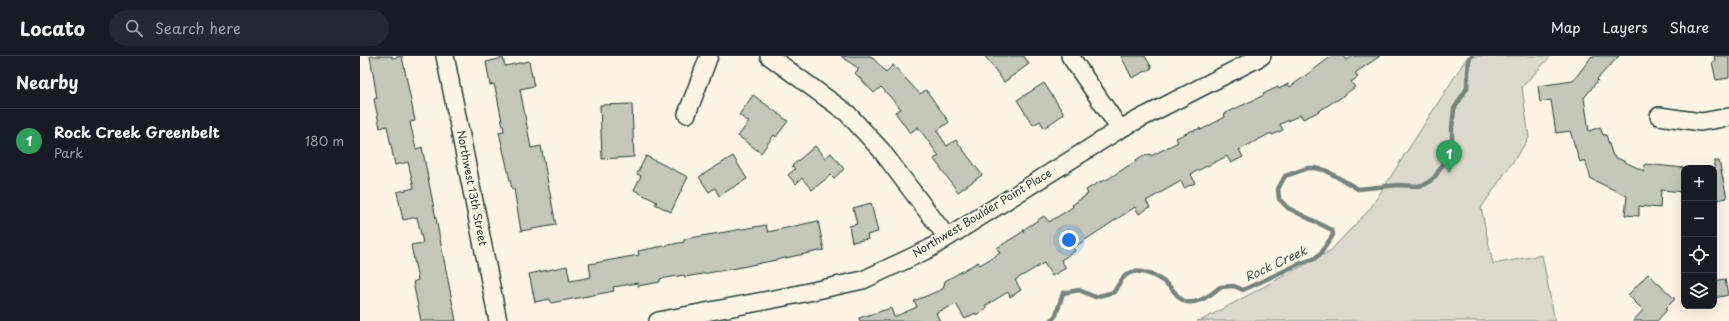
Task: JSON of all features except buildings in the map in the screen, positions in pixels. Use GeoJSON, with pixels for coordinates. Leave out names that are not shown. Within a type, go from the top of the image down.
{"type":"FeatureCollection","features":[{"type":"Feature","properties":{"kind":"street","name":"Northwest 13th Street"},"geometry":{"type":"LineString","coordinates":[[445,56],[498,321]]}},
{"type":"Feature","properties":{"kind":"street"},"geometry":{"type":"LineString","coordinates":[[687,114],[709,56]]}},
{"type":"Feature","properties":{"kind":"street"},"geometry":{"type":"LineString","coordinates":[[769,56],[847,113],[881,150],[946,236]]}},
{"type":"Feature","properties":{"kind":"street"},"geometry":{"type":"LineString","coordinates":[[1070,56],[1120,129]]}},
{"type":"Feature","properties":{"kind":"street","name":"Northwest Boulder Point Place"},"geometry":{"type":"LineString","coordinates":[[658,321],[790,296],[863,280],[929,249],[946,236],[1120,129],[1262,56]]}},
{"type":"Feature","properties":{"kind":"street"},"geometry":{"type":"LineString","coordinates":[[1659,116],[1701,122],[1729,117]]}},
{"type":"Feature","properties":{"kind":"shaded area"},"geometry":{"type":"Polygon","coordinates":[[[1468,56],[1551,56],[1522,87],[1529,138],[1481,208],[1493,264],[1542,255],[1555,321],[1197,321],[1202,320],[1330,251],[1370,209],[1468,56]]]}},
{"type":"Feature","properties":{"kind":"waterway","name":"Rock Creek"},"geometry":{"type":"LineString","coordinates":[[1051,321],[1056,315],[1063,293],[1079,290],[1095,297],[1114,292],[1120,282],[1129,273],[1141,272],[1154,276],[1169,286],[1181,299],[1187,302],[1192,302],[1205,298],[1220,287],[1234,286],[1243,290],[1301,263],[1314,259],[1321,253],[1333,235],[1332,230],[1288,208],[1279,199],[1278,189],[1285,176],[1308,168],[1314,168],[1325,170],[1358,189],[1398,185],[1418,186],[1426,184],[1434,178],[1452,150],[1454,109],[1467,88],[1469,59],[1472,56]]}},
{"type":"Feature","properties":{"kind":"place","name":"Rock Creek Greenbelt"},"geometry":{"type":"Point","coordinates":[1449,173]}}]}
